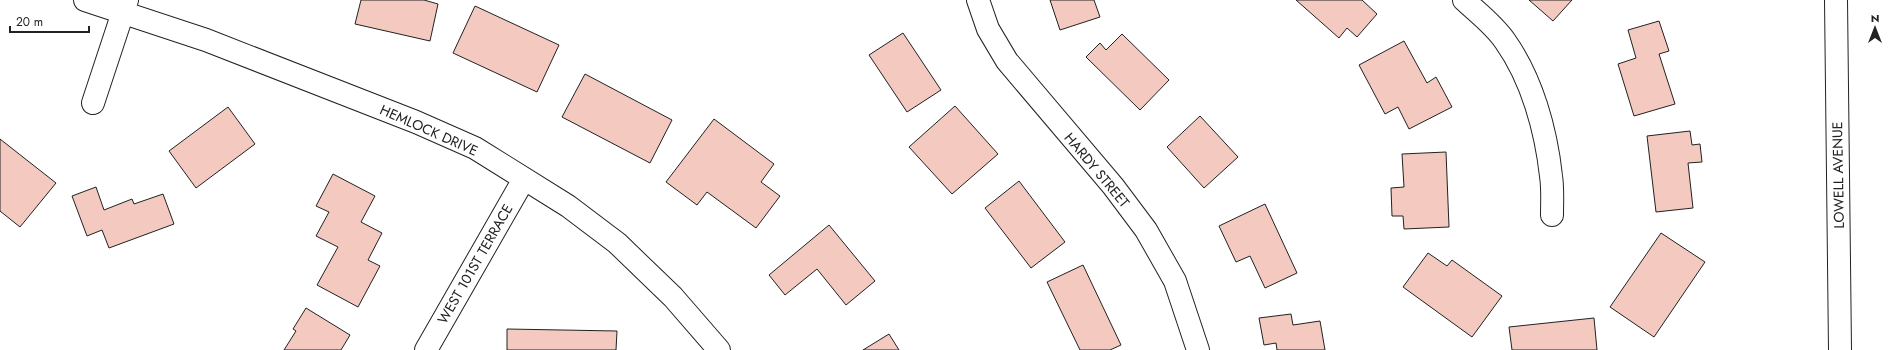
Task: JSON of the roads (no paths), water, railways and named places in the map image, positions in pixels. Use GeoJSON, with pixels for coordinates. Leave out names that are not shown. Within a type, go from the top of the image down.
{"type":"FeatureCollection","features":[{"type":"Feature","properties":{"kind":"street","name":"HEMLOCK DRIVE"},"geometry":{"type":"LineString","coordinates":[[85,0],[125,6],[206,40],[416,122],[475,148],[568,206],[617,244],[673,296],[719,350]]}},
{"type":"Feature","properties":{"kind":"street","name":"HARDY STREET"},"geometry":{"type":"LineString","coordinates":[[978,0],[988,29],[1007,61],[1113,186],[1146,230],[1175,281],[1198,350]]}},
{"type":"Feature","properties":{"kind":"street"},"geometry":{"type":"LineString","coordinates":[[1464,0],[1504,40],[1519,64],[1532,95],[1544,134],[1551,176],[1552,215]]}},
{"type":"Feature","properties":{"kind":"street","name":"LOWELL AVENUE"},"geometry":{"type":"LineString","coordinates":[[1836,0],[1840,350]]}},
{"type":"Feature","properties":{"kind":"street"},"geometry":{"type":"LineString","coordinates":[[94,103],[125,6]]}},
{"type":"Feature","properties":{"kind":"street","name":"WEST 101ST TERRACE"},"geometry":{"type":"LineString","coordinates":[[426,350],[524,179]]}}]}
